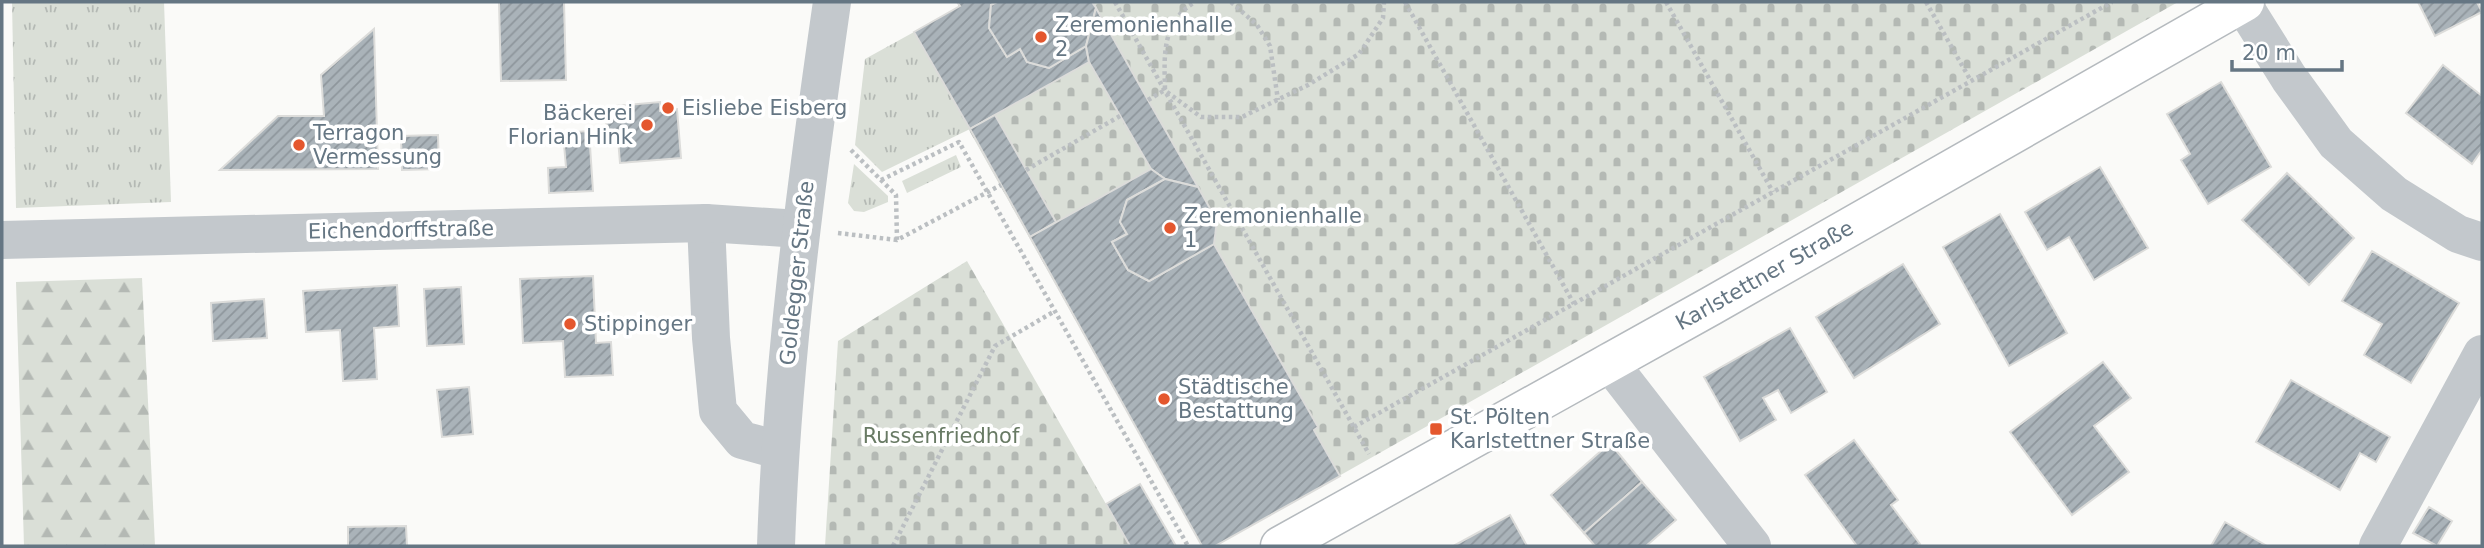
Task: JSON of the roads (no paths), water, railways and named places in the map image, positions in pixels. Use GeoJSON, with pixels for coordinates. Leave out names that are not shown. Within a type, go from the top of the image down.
{"type":"FeatureCollection","features":[{"type":"Feature","properties":{"kind":"main road","name":"Karlstettner Straße"},"geometry":{"type":"LineString","coordinates":[[1280,546],[2244,2]]}},
{"type":"Feature","properties":{"kind":"street","name":"Goldegger Straße"},"geometry":{"type":"LineString","coordinates":[[776,546],[779,450],[800,229],[832,2]]}},
{"type":"Feature","properties":{"kind":"street"},"geometry":{"type":"LineString","coordinates":[[2244,2],[2289,78],[2336,143],[2394,194],[2458,234],[2482,242]]}},
{"type":"Feature","properties":{"kind":"street"},"geometry":{"type":"LineString","coordinates":[[706,223],[711,338],[718,411],[743,440],[779,450]]}},
{"type":"Feature","properties":{"kind":"street","name":"Eichendorffstraße"},"geometry":{"type":"LineString","coordinates":[[2,240],[706,223],[800,229]]}},
{"type":"Feature","properties":{"kind":"street"},"geometry":{"type":"LineString","coordinates":[[2378,546],[2482,354]]}},
{"type":"Feature","properties":{"kind":"street"},"geometry":{"type":"LineString","coordinates":[[1609,362],[1752,546]]}},
{"type":"Feature","properties":{"kind":"place","name":"Zeremonienhalle 2"},"geometry":{"type":"Point","coordinates":[1041,37]}},
{"type":"Feature","properties":{"kind":"place","name":"Eisliebe Eisberg"},"geometry":{"type":"Point","coordinates":[668,108]}},
{"type":"Feature","properties":{"kind":"place","name":"Bäckerei Florian Hink"},"geometry":{"type":"Point","coordinates":[647,125]}},
{"type":"Feature","properties":{"kind":"place","name":"Terragon Vermessung"},"geometry":{"type":"Point","coordinates":[299,145]}},
{"type":"Feature","properties":{"kind":"place","name":"Zeremonienhalle 1"},"geometry":{"type":"Point","coordinates":[1170,228]}},
{"type":"Feature","properties":{"kind":"place","name":"Stippinger"},"geometry":{"type":"Point","coordinates":[570,324]}},
{"type":"Feature","properties":{"kind":"place","name":"Städtische Bestattung"},"geometry":{"type":"Point","coordinates":[1164,399]}},
{"type":"Feature","properties":{"kind":"place","name":"St. Pölten Karlstettner Straße"},"geometry":{"type":"Point","coordinates":[1436,429]}},
{"type":"Feature","properties":{"kind":"park label","name":"Russenfriedhof"},"geometry":{"type":"Point","coordinates":[941,436]}}]}
